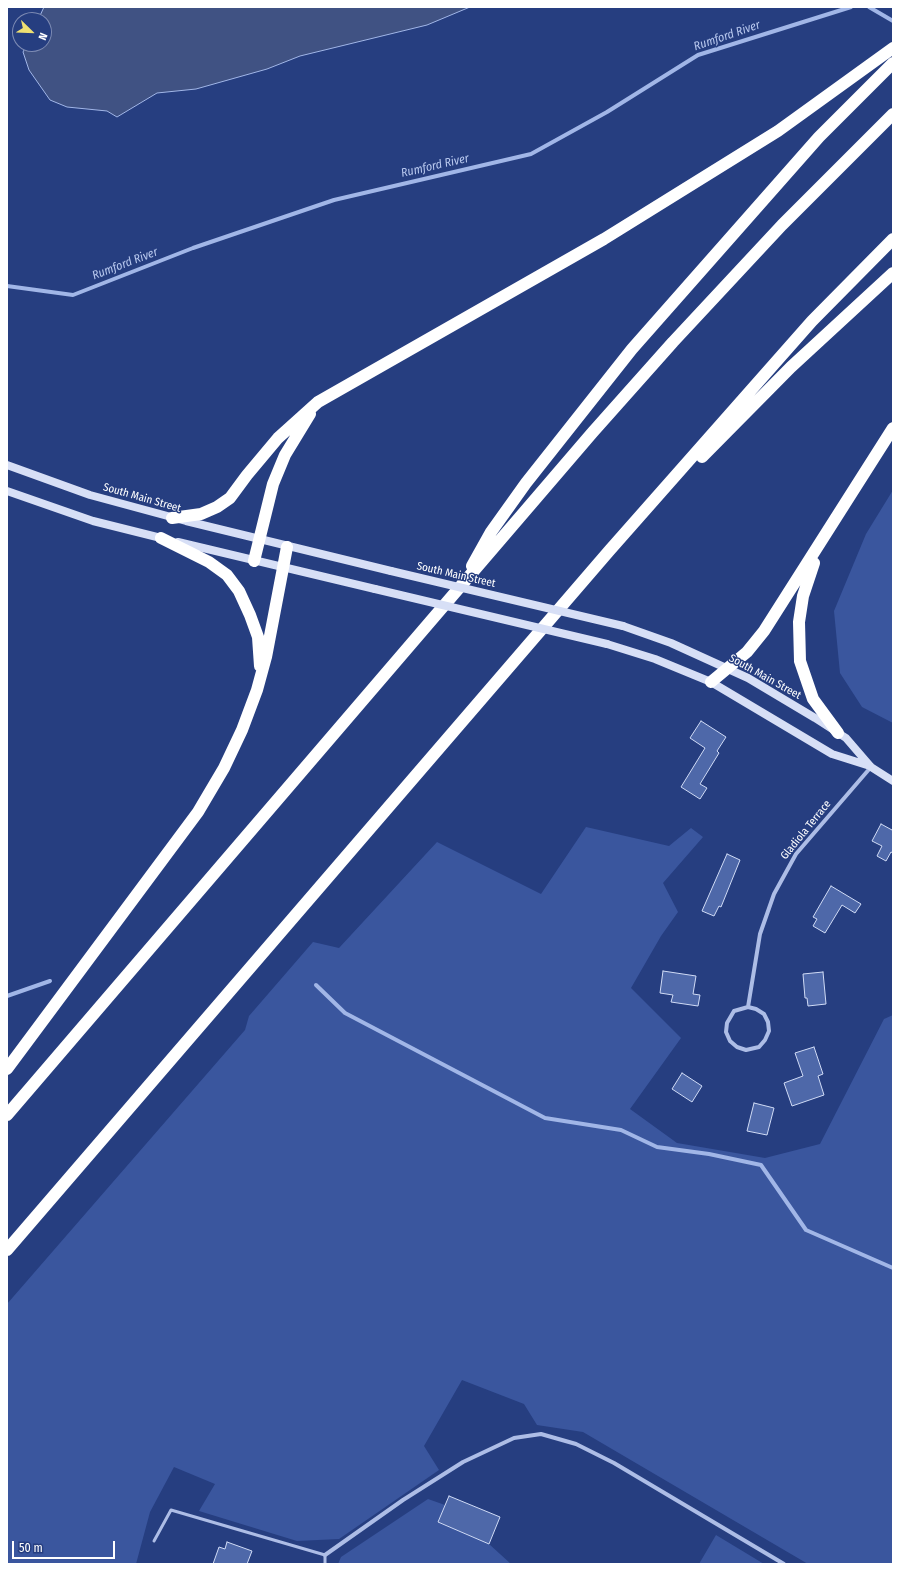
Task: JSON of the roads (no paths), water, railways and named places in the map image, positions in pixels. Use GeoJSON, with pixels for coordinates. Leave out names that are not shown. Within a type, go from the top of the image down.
{"type":"FeatureCollection","features":[{"type":"Feature","properties":{"kind":"highway"},"geometry":{"type":"LineString","coordinates":[[172,518],[201,514],[217,507],[230,498],[278,438],[318,402],[611,235],[778,132],[893,48]]}},
{"type":"Feature","properties":{"kind":"highway"},"geometry":{"type":"LineString","coordinates":[[460,587],[491,532],[508,508],[632,350],[819,136],[893,63]]}},
{"type":"Feature","properties":{"kind":"highway"},"geometry":{"type":"LineString","coordinates":[[7,1115],[592,433],[673,342],[782,225],[893,114]]}},
{"type":"Feature","properties":{"kind":"highway"},"geometry":{"type":"LineString","coordinates":[[7,1250],[609,550],[812,321],[893,239]]}},
{"type":"Feature","properties":{"kind":"highway"},"geometry":{"type":"LineString","coordinates":[[609,550],[791,367],[893,273]]}},
{"type":"Feature","properties":{"kind":"highway"},"geometry":{"type":"LineString","coordinates":[[254,561],[273,484],[284,455],[318,402]]}},
{"type":"Feature","properties":{"kind":"highway"},"geometry":{"type":"LineString","coordinates":[[711,682],[747,652],[764,631],[893,428]]}},
{"type":"Feature","properties":{"kind":"highway"},"geometry":{"type":"LineString","coordinates":[[831,526],[818,554],[803,596],[799,622],[800,661],[813,699],[838,733]]}},
{"type":"Feature","properties":{"kind":"highway"},"geometry":{"type":"LineString","coordinates":[[161,538],[209,562],[227,575],[239,591],[258,638],[261,675]]}},
{"type":"Feature","properties":{"kind":"highway"},"geometry":{"type":"LineString","coordinates":[[7,1069],[198,812],[224,768],[242,730],[261,675],[266,657],[287,547]]}},
{"type":"Feature","properties":{"kind":"main road","name":"South Main Street"},"geometry":{"type":"LineString","coordinates":[[7,465],[90,495],[172,518],[287,547],[623,626],[671,643],[748,678],[838,733],[846,738],[871,766],[893,781]]}},
{"type":"Feature","properties":{"kind":"main road","name":"South Main Street"},"geometry":{"type":"LineString","coordinates":[[7,492],[93,521],[254,561],[607,644],[655,659],[711,682],[832,754],[871,766]]}},
{"type":"Feature","properties":{"kind":"street","name":"Gladiola Terrace"},"geometry":{"type":"LineString","coordinates":[[748,1007],[760,934],[774,894],[784,872],[808,838],[871,766]]}},
{"type":"Feature","properties":{"kind":"street"},"geometry":{"type":"LineString","coordinates":[[748,1007],[756,1009],[764,1014],[768,1022],[769,1032],[766,1040],[759,1047],[746,1050],[737,1047],[730,1041],[726,1027],[728,1018],[734,1011],[748,1007]]}},
{"type":"Feature","properties":{"kind":"street"},"geometry":{"type":"LineString","coordinates":[[325,1555],[403,1500],[463,1462],[514,1438],[540,1434],[576,1444],[614,1463],[784,1564]]}},
{"type":"Feature","properties":{"kind":"lane"},"geometry":{"type":"LineString","coordinates":[[154,1541],[171,1510],[325,1555],[325,1564]]}},
{"type":"Feature","properties":{"kind":"waterway","name":"Rumford River"},"geometry":{"type":"LineString","coordinates":[[7,286],[73,295],[193,248],[334,200],[531,154],[607,112],[698,55],[851,7]]}},
{"type":"Feature","properties":{"kind":"waterway","name":"Rumford River"},"geometry":{"type":"LineString","coordinates":[[869,7],[893,21]]}},
{"type":"Feature","properties":{"kind":"waterway"},"geometry":{"type":"LineString","coordinates":[[7,996],[50,981]]}},
{"type":"Feature","properties":{"kind":"waterway"},"geometry":{"type":"LineString","coordinates":[[316,985],[345,1013],[545,1118],[621,1130],[657,1147],[709,1154],[761,1165],[806,1230],[893,1268]]}}]}
